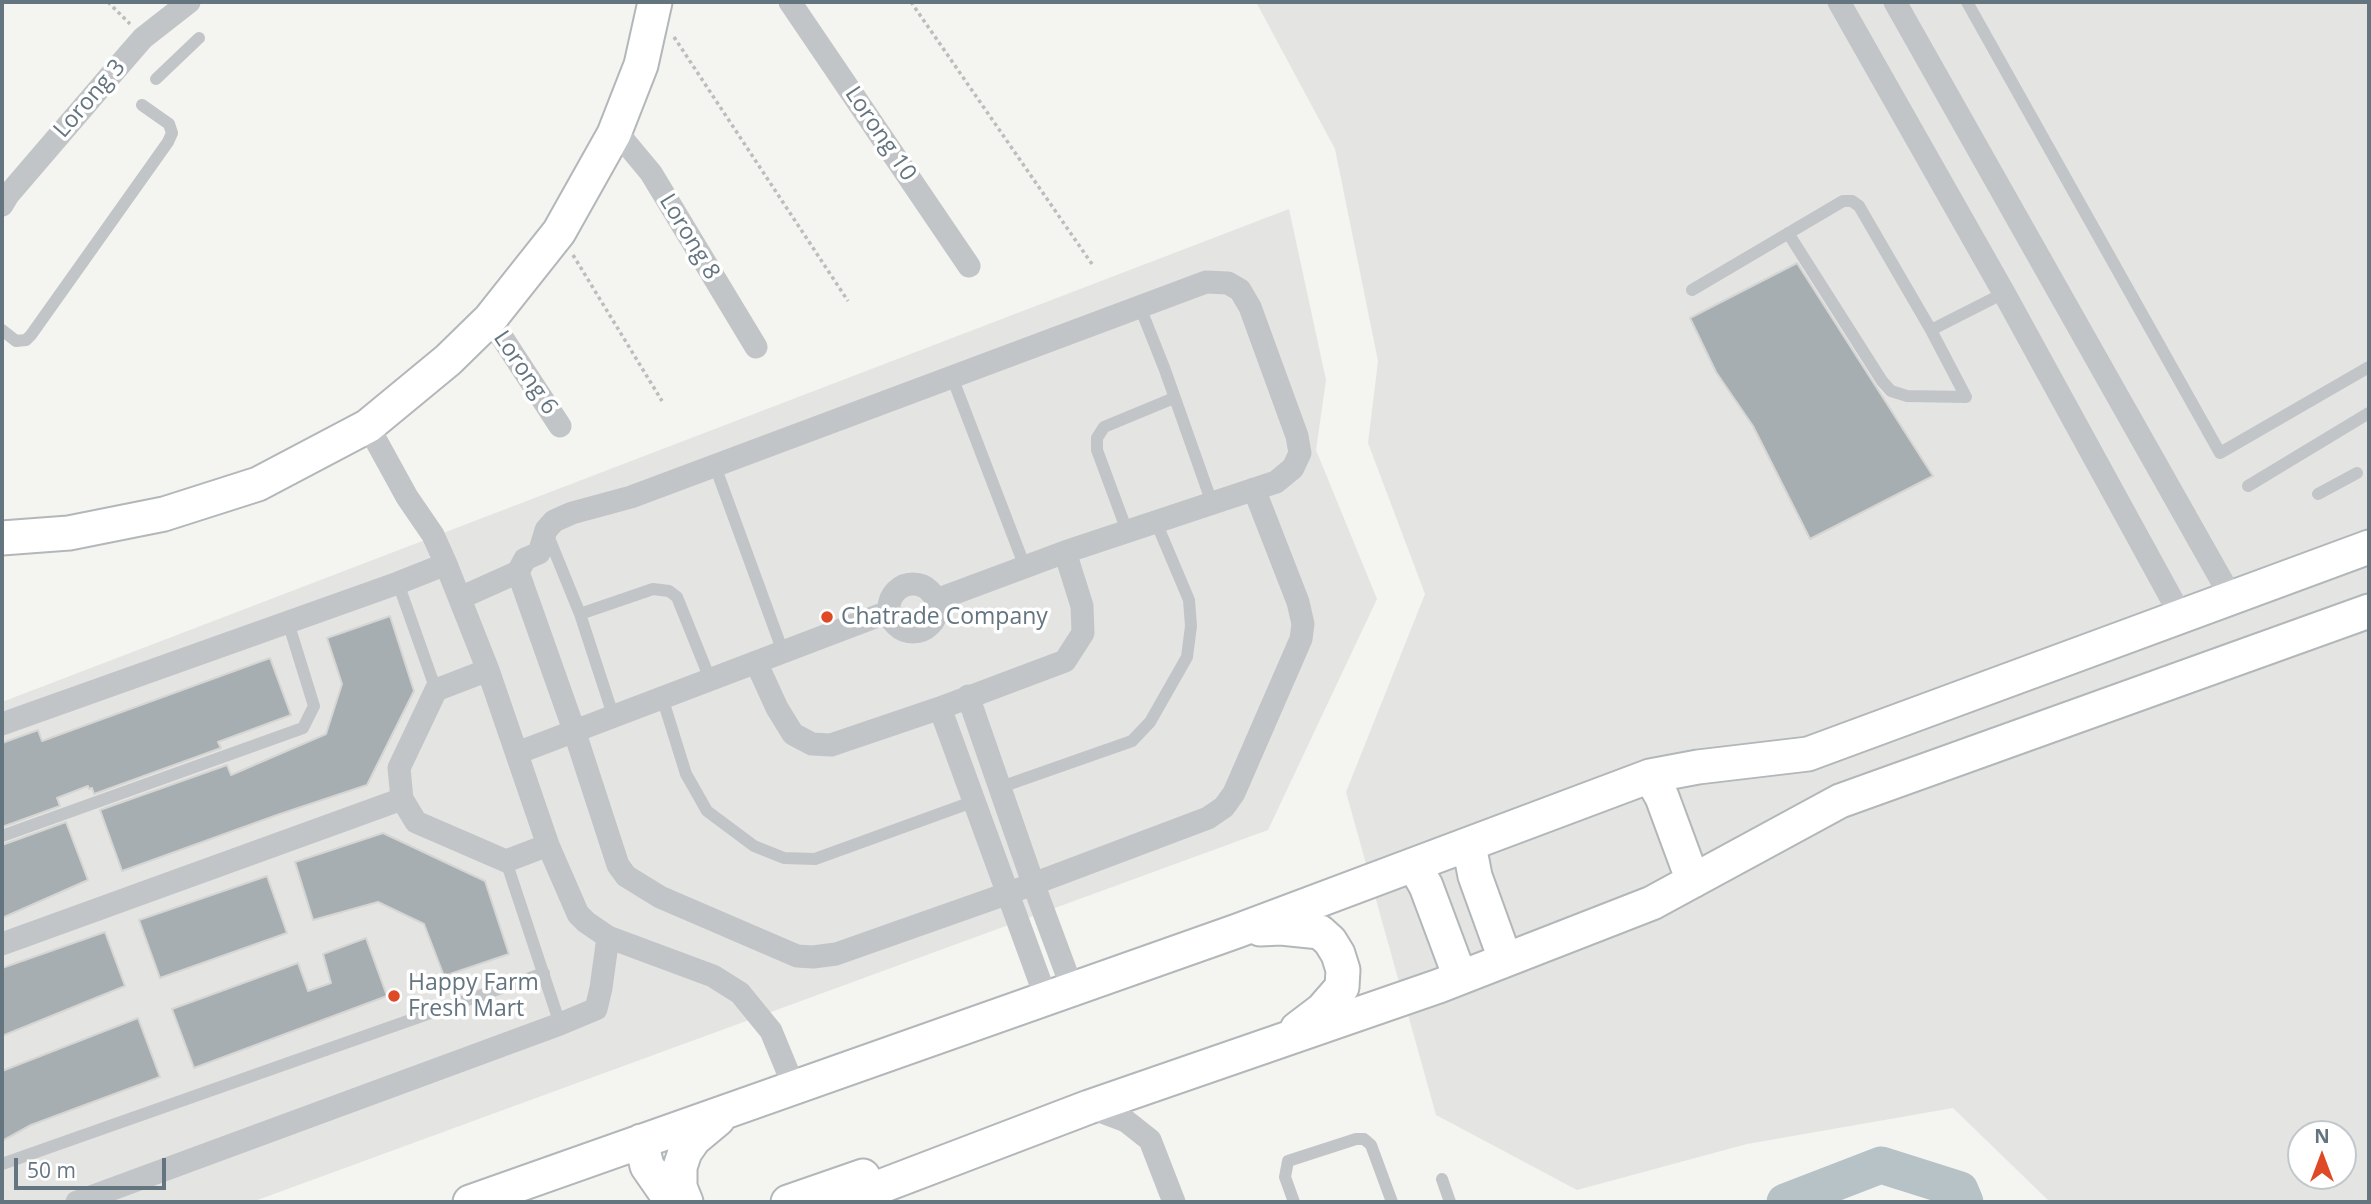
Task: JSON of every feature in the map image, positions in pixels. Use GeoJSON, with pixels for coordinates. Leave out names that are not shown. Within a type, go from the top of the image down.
{"type":"FeatureCollection","features":[{"type":"Feature","properties":{"kind":"street","name":"Lorong 3"},"geometry":{"type":"LineString","coordinates":[[2,205],[143,38],[189,2]]}},
{"type":"Feature","properties":{"kind":"street","name":"Lorong 10"},"geometry":{"type":"LineString","coordinates":[[790,2],[970,266]]}},
{"type":"Feature","properties":{"kind":"street"},"geometry":{"type":"LineString","coordinates":[[1839,2],[2004,293],[2181,615]]}},
{"type":"Feature","properties":{"kind":"street"},"geometry":{"type":"LineString","coordinates":[[1895,2],[2231,597]]}},
{"type":"Feature","properties":{"kind":"street"},"geometry":{"type":"LineString","coordinates":[[2,538],[69,533],[164,514],[258,484],[368,426],[448,360],[490,319],[559,232],[614,134],[641,65],[653,11]]}},
{"type":"Feature","properties":{"kind":"street","name":"Lorong 8"},"geometry":{"type":"LineString","coordinates":[[614,134],[626,143],[651,173],[756,347]]}},
{"type":"Feature","properties":{"kind":"street"},"geometry":{"type":"LineString","coordinates":[[460,598],[517,572],[525,559],[539,553],[546,530],[554,521],[572,513],[631,497],[1206,282],[1228,283],[1240,290],[1250,307],[1297,436],[1300,453],[1293,468],[1276,482],[1065,552],[936,600]]}},
{"type":"Feature","properties":{"kind":"street","name":"Lorong 6"},"geometry":{"type":"LineString","coordinates":[[490,319],[560,426]]}},
{"type":"Feature","properties":{"kind":"street"},"geometry":{"type":"LineString","coordinates":[[368,426],[407,497],[433,536],[446,564],[488,670],[548,845],[578,914],[608,937],[713,976],[740,993],[771,1031],[794,1087]]}},
{"type":"Feature","properties":{"kind":"street"},"geometry":{"type":"LineString","coordinates":[[517,572],[574,730],[618,865],[626,876],[660,897],[797,956],[836,954],[1009,893],[1208,818],[1224,807],[1234,793],[1301,639],[1303,624],[1298,602],[1254,489]]}},
{"type":"Feature","properties":{"kind":"street"},"geometry":{"type":"LineString","coordinates":[[470,1202],[1237,931],[1650,776],[1698,767],[1808,754],[2369,547]]}},
{"type":"Feature","properties":{"kind":"street"},"geometry":{"type":"LineString","coordinates":[[757,662],[777,708],[793,734],[812,744],[831,745],[940,708],[1065,661],[1083,633],[1082,607],[1065,552]]}},
{"type":"Feature","properties":{"kind":"street"},"geometry":{"type":"LineString","coordinates":[[2,724],[446,564]]}},
{"type":"Feature","properties":{"kind":"street"},"geometry":{"type":"LineString","coordinates":[[907,585],[924,587],[936,600],[937,612],[933,622],[919,632],[907,632],[897,627],[888,612],[892,595],[907,585]]}},
{"type":"Feature","properties":{"kind":"street"},"geometry":{"type":"LineString","coordinates":[[840,1202],[1090,1107],[1505,960],[1652,903],[1840,801],[2369,611]]}},
{"type":"Feature","properties":{"kind":"street"},"geometry":{"type":"LineString","coordinates":[[517,754],[613,715],[888,612]]}},
{"type":"Feature","properties":{"kind":"street"},"geometry":{"type":"LineString","coordinates":[[488,670],[436,690],[399,768],[402,799],[416,822],[506,861],[548,845]]}},
{"type":"Feature","properties":{"kind":"street"},"geometry":{"type":"LineString","coordinates":[[968,696],[1033,883],[1059,993]]}},
{"type":"Feature","properties":{"kind":"street"},"geometry":{"type":"LineString","coordinates":[[940,708],[1009,893],[1059,993]]}},
{"type":"Feature","properties":{"kind":"street"},"geometry":{"type":"LineString","coordinates":[[1650,776],[1662,797],[1693,881]]}},
{"type":"Feature","properties":{"kind":"street"},"geometry":{"type":"LineString","coordinates":[[2,944],[402,799]]}},
{"type":"Feature","properties":{"kind":"street"},"geometry":{"type":"LineString","coordinates":[[1469,845],[1475,876],[1505,960]]}},
{"type":"Feature","properties":{"kind":"street"},"geometry":{"type":"LineString","coordinates":[[1414,865],[1426,886],[1460,977]]}},
{"type":"Feature","properties":{"kind":"street"},"geometry":{"type":"LineString","coordinates":[[1237,931],[1281,928],[1320,932],[1331,941],[1338,954],[1343,970],[1342,987],[1322,1010],[1280,1041]]}},
{"type":"Feature","properties":{"kind":"street"},"geometry":{"type":"LineString","coordinates":[[77,1202],[596,1009],[608,937]]}},
{"type":"Feature","properties":{"kind":"street"},"geometry":{"type":"LineString","coordinates":[[1090,1107],[1126,1121],[1150,1140],[1174,1202]]}},
{"type":"Feature","properties":{"kind":"street"},"geometry":{"type":"LineString","coordinates":[[686,1202],[680,1187],[680,1167],[685,1152],[694,1139],[729,1110]]}},
{"type":"Feature","properties":{"kind":"street"},"geometry":{"type":"LineString","coordinates":[[640,1141],[647,1166],[672,1202]]}},
{"type":"Feature","properties":{"kind":"street"},"geometry":{"type":"LineString","coordinates":[[788,1202],[935,1151],[953,1147],[983,1147]]}},
{"type":"Feature","properties":{"kind":"lane"},"geometry":{"type":"LineString","coordinates":[[1967,2],[2220,453],[2369,367]]}},
{"type":"Feature","properties":{"kind":"lane"},"geometry":{"type":"LineString","coordinates":[[156,79],[199,38]]}},
{"type":"Feature","properties":{"kind":"lane"},"geometry":{"type":"LineString","coordinates":[[2,330],[16,341],[26,340],[31,335],[168,142],[172,133],[169,124],[142,105]]}},
{"type":"Feature","properties":{"kind":"lane"},"geometry":{"type":"LineString","coordinates":[[1692,290],[1788,233],[1843,201],[1852,201],[1859,206],[1931,330],[1966,397],[1908,396],[1891,391],[1882,382],[1788,233]]}},
{"type":"Feature","properties":{"kind":"lane"},"geometry":{"type":"LineString","coordinates":[[1931,330],[2004,293]]}},
{"type":"Feature","properties":{"kind":"lane"},"geometry":{"type":"LineString","coordinates":[[1140,307],[1212,503]]}},
{"type":"Feature","properties":{"kind":"lane"},"geometry":{"type":"LineString","coordinates":[[952,377],[1026,567]]}},
{"type":"Feature","properties":{"kind":"lane"},"geometry":{"type":"LineString","coordinates":[[1127,531],[1097,450],[1097,438],[1104,427],[1174,398]]}},
{"type":"Feature","properties":{"kind":"lane"},"geometry":{"type":"LineString","coordinates":[[2248,486],[2369,413]]}},
{"type":"Feature","properties":{"kind":"lane"},"geometry":{"type":"LineString","coordinates":[[715,466],[783,652]]}},
{"type":"Feature","properties":{"kind":"lane"},"geometry":{"type":"LineString","coordinates":[[2318,494],[2357,472]]}},
{"type":"Feature","properties":{"kind":"lane"},"geometry":{"type":"LineString","coordinates":[[1001,787],[1132,741],[1150,722],[1186,657],[1191,626],[1189,600],[1156,522]]}},
{"type":"Feature","properties":{"kind":"lane"},"geometry":{"type":"LineString","coordinates":[[546,530],[580,614],[613,715]]}},
{"type":"Feature","properties":{"kind":"lane"},"geometry":{"type":"LineString","coordinates":[[398,583],[436,690]]}},
{"type":"Feature","properties":{"kind":"lane"},"geometry":{"type":"LineString","coordinates":[[580,614],[653,589],[669,591],[677,597],[710,679]]}},
{"type":"Feature","properties":{"kind":"lane"},"geometry":{"type":"LineString","coordinates":[[2,836],[303,728],[314,706],[288,622]]}},
{"type":"Feature","properties":{"kind":"lane"},"geometry":{"type":"LineString","coordinates":[[662,697],[686,774],[707,811],[754,846],[785,858],[815,859],[975,801]]}},
{"type":"Feature","properties":{"kind":"lane"},"geometry":{"type":"LineString","coordinates":[[506,861],[560,1024]]}},
{"type":"Feature","properties":{"kind":"lane"},"geometry":{"type":"LineString","coordinates":[[2,1164],[544,972]]}},
{"type":"Feature","properties":{"kind":"lane"},"geometry":{"type":"LineString","coordinates":[[1294,1202],[1285,1177],[1288,1161],[1356,1139],[1364,1139],[1371,1145],[1392,1202]]}},
{"type":"Feature","properties":{"kind":"lane"},"geometry":{"type":"LineString","coordinates":[[1442,1180],[1450,1202]]}},
{"type":"Feature","properties":{"kind":"path"},"geometry":{"type":"LineString","coordinates":[[108,2],[143,38]]}},
{"type":"Feature","properties":{"kind":"path"},"geometry":{"type":"LineString","coordinates":[[911,2],[1094,267]]}},
{"type":"Feature","properties":{"kind":"path"},"geometry":{"type":"LineString","coordinates":[[653,11],[667,27],[849,301]]}},
{"type":"Feature","properties":{"kind":"path"},"geometry":{"type":"LineString","coordinates":[[559,232],[662,401]]}},
{"type":"Feature","properties":{"kind":"shaded area"},"geometry":{"type":"Polygon","coordinates":[[[1256,2],[2369,2],[2369,1202],[2050,1202],[1953,1108],[1747,1144],[1577,1190],[1436,1115],[1346,792],[1425,594],[1368,443],[1378,361],[1335,149],[1256,2]]]}},
{"type":"Feature","properties":{"kind":"shaded area"},"geometry":{"type":"Polygon","coordinates":[[[1289,209],[1326,380],[1316,450],[1377,599],[1268,830],[252,1202],[2,1202],[2,702],[1289,209]]]}},
{"type":"Feature","properties":{"kind":"building"},"geometry":{"type":"Polygon","coordinates":[[[1797,263],[1933,476],[1810,539],[1753,426],[1716,372],[1690,318],[1797,263]]]}},
{"type":"Feature","properties":{"kind":"building"},"geometry":{"type":"Polygon","coordinates":[[[390,616],[414,691],[367,785],[122,871],[100,810],[227,765],[231,775],[326,734],[342,684],[327,638],[390,616]]]}},
{"type":"Feature","properties":{"kind":"building"},"geometry":{"type":"Polygon","coordinates":[[[270,658],[291,715],[218,742],[221,748],[94,794],[88,786],[57,798],[60,806],[2,827],[2,743],[38,730],[42,741],[270,658]]]}},
{"type":"Feature","properties":{"kind":"building"},"geometry":{"type":"Polygon","coordinates":[[[66,822],[88,880],[2,918],[2,845],[66,822]]]}},
{"type":"Feature","properties":{"kind":"building"},"geometry":{"type":"Polygon","coordinates":[[[383,833],[485,881],[509,954],[444,976],[424,924],[378,902],[313,920],[295,862],[383,833]]]}},
{"type":"Feature","properties":{"kind":"building"},"geometry":{"type":"Polygon","coordinates":[[[267,876],[287,933],[160,978],[139,920],[267,876]]]}},
{"type":"Feature","properties":{"kind":"building"},"geometry":{"type":"Polygon","coordinates":[[[105,932],[125,986],[2,1036],[2,968],[105,932]]]}},
{"type":"Feature","properties":{"kind":"building"},"geometry":{"type":"Polygon","coordinates":[[[366,938],[387,996],[194,1068],[172,1009],[298,963],[308,991],[331,983],[323,954],[366,938]]]}},
{"type":"Feature","properties":{"kind":"building"},"geometry":{"type":"Polygon","coordinates":[[[138,1018],[160,1077],[31,1125],[2,1141],[2,1071],[138,1018]]]}},
{"type":"Feature","properties":{"kind":"waterway"},"geometry":{"type":"LineString","coordinates":[[1785,1202],[1881,1165],[1960,1190],[1965,1202]]}},
{"type":"Feature","properties":{"kind":"place","name":"Chatrade Company"},"geometry":{"type":"Point","coordinates":[827,617]}},
{"type":"Feature","properties":{"kind":"place","name":"Happy Farm Fresh Mart"},"geometry":{"type":"Point","coordinates":[394,996]}}]}
